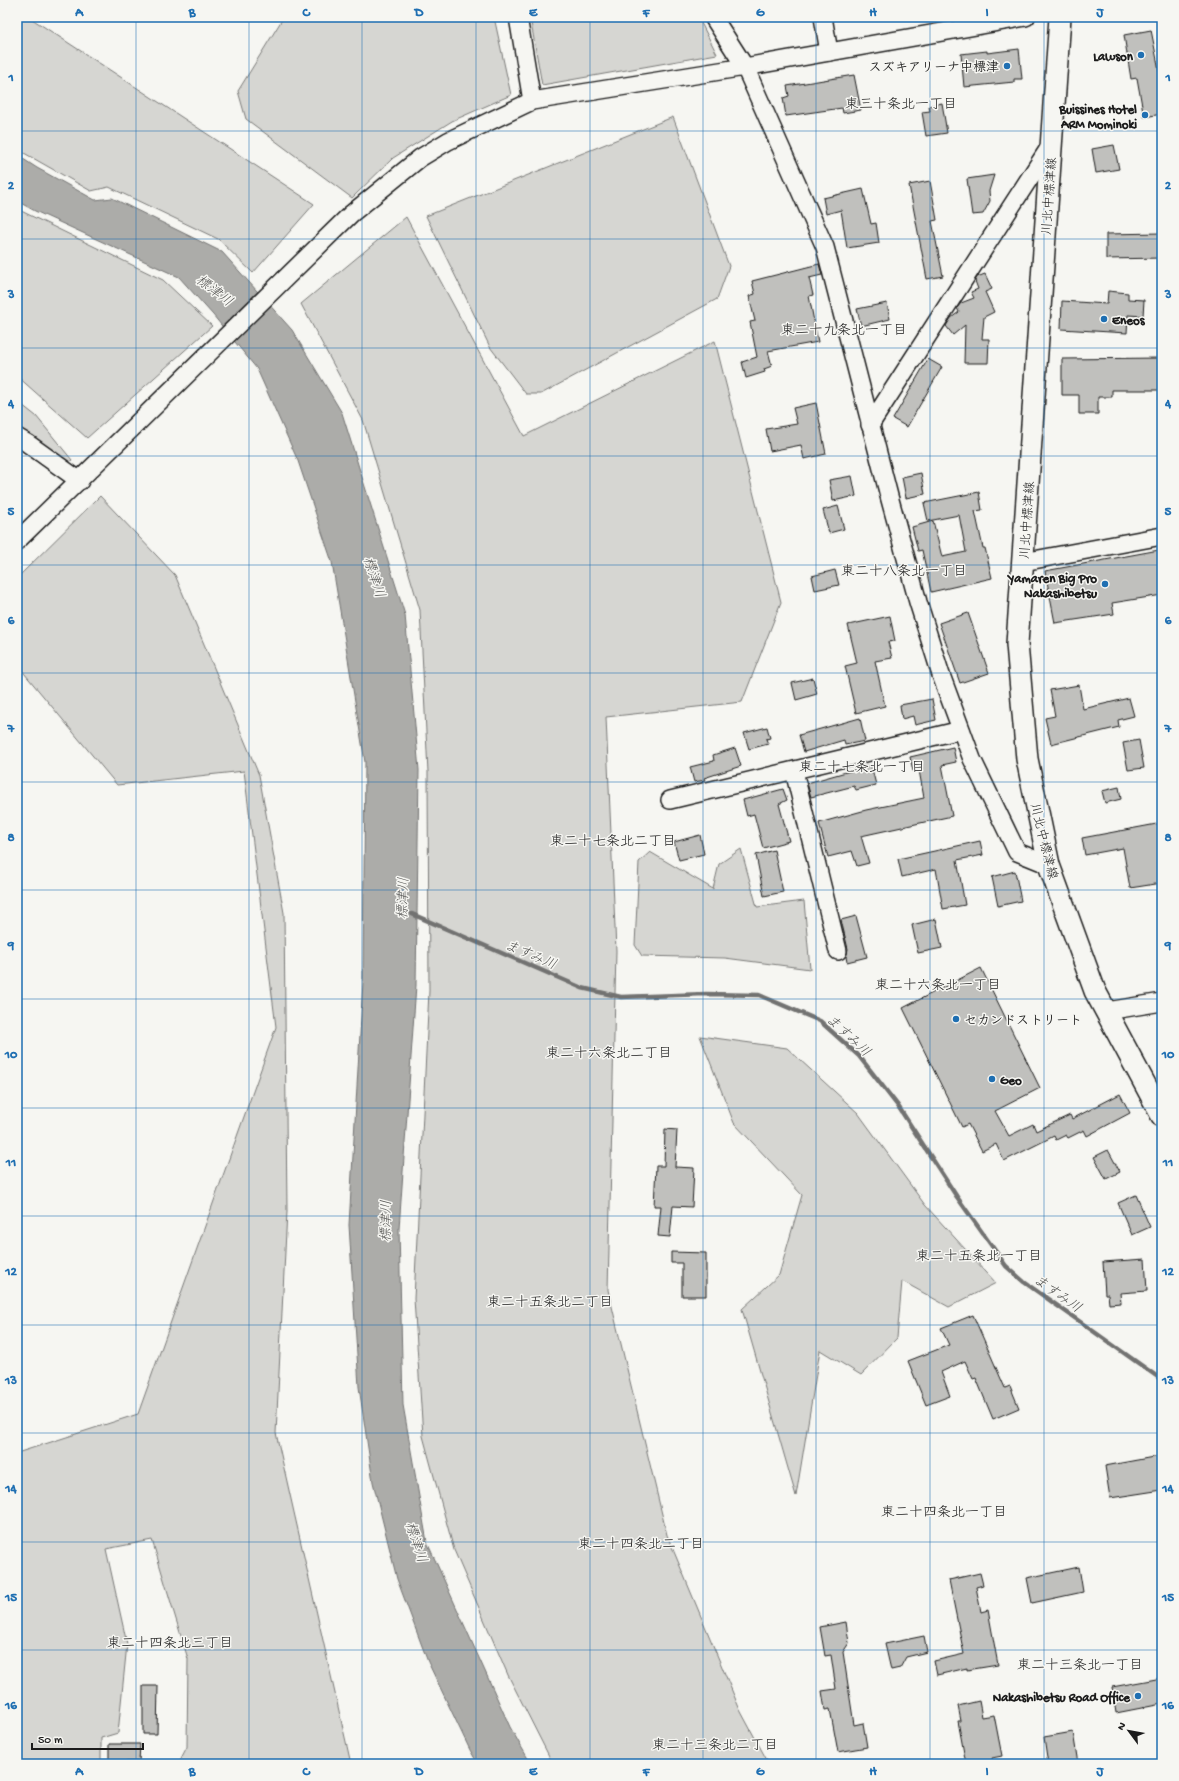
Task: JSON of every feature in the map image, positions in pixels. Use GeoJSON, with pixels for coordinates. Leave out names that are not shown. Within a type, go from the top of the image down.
{"type":"FeatureCollection","features":[{"type":"Feature","properties":{"kind":"main road","name":"川北中標津線"},"geometry":{"type":"LineString","coordinates":[[1060,17],[1017,644],[1024,735],[1031,782],[1049,865],[1095,991],[1162,1116]]}},
{"type":"Feature","properties":{"kind":"street"},"geometry":{"type":"LineString","coordinates":[[518,17],[532,101]]}},
{"type":"Feature","properties":{"kind":"street"},"geometry":{"type":"LineString","coordinates":[[713,17],[745,67],[825,248],[870,425],[918,602],[941,675],[972,759],[1000,815],[1014,848],[1017,852],[1049,865]]}},
{"type":"Feature","properties":{"kind":"street"},"geometry":{"type":"LineString","coordinates":[[823,17],[829,52]]}},
{"type":"Feature","properties":{"kind":"street"},"geometry":{"type":"LineString","coordinates":[[17,541],[80,481],[351,214],[420,158],[448,141],[532,101],[745,67],[1026,17]]}},
{"type":"Feature","properties":{"kind":"street"},"geometry":{"type":"LineString","coordinates":[[870,425],[1051,145]]}},
{"type":"Feature","properties":{"kind":"street"},"geometry":{"type":"LineString","coordinates":[[17,438],[27,442],[80,481]]}},
{"type":"Feature","properties":{"kind":"street"},"geometry":{"type":"LineString","coordinates":[[1023,562],[1162,536]]}},
{"type":"Feature","properties":{"kind":"street"},"geometry":{"type":"LineString","coordinates":[[670,800],[961,730]]}},
{"type":"Feature","properties":{"kind":"street"},"geometry":{"type":"LineString","coordinates":[[794,771],[838,951]]}},
{"type":"Feature","properties":{"kind":"street"},"geometry":{"type":"LineString","coordinates":[[1106,1011],[1162,1002]]}},
{"type":"Feature","properties":{"kind":"shaded area"},"geometry":{"type":"Polygon","coordinates":[[[17,17],[29,17],[314,204],[253,273],[218,239],[109,187],[91,191],[17,149],[17,17]]]}},
{"type":"Feature","properties":{"kind":"shaded area"},"geometry":{"type":"Polygon","coordinates":[[[494,17],[511,95],[452,121],[393,158],[352,198],[246,119],[238,91],[283,18],[494,17]]]}},
{"type":"Feature","properties":{"kind":"shaded area"},"geometry":{"type":"Polygon","coordinates":[[[530,17],[698,17],[717,54],[542,85],[530,17]]]}},
{"type":"Feature","properties":{"kind":"shaded area"},"geometry":{"type":"Polygon","coordinates":[[[673,117],[729,266],[717,299],[541,394],[526,394],[490,347],[426,216],[673,117]]]}},
{"type":"Feature","properties":{"kind":"shaded area"},"geometry":{"type":"Polygon","coordinates":[[[17,209],[163,280],[212,326],[87,438],[17,376],[17,209]]]}},
{"type":"Feature","properties":{"kind":"shaded area"},"geometry":{"type":"Polygon","coordinates":[[[406,217],[524,436],[715,341],[781,602],[742,702],[606,717],[616,951],[608,1290],[667,1535],[740,1710],[769,1764],[553,1764],[508,1675],[454,1550],[423,1436],[414,1299],[429,991],[428,772],[420,610],[363,420],[301,304],[406,217]]]}},
{"type":"Feature","properties":{"kind":"shaded area"},"geometry":{"type":"Polygon","coordinates":[[[17,401],[36,416],[72,460],[65,465],[17,432],[17,401]]]}},
{"type":"Feature","properties":{"kind":"shaded area"},"geometry":{"type":"Polygon","coordinates":[[[100,496],[175,575],[259,775],[284,913],[287,1211],[276,1433],[351,1764],[178,1764],[187,1747],[188,1659],[152,1540],[106,1549],[127,1644],[118,1733],[101,1738],[101,1764],[17,1764],[17,1453],[138,1414],[276,1027],[244,771],[117,785],[24,673],[17,660],[17,578],[100,496]]]}},
{"type":"Feature","properties":{"kind":"shaded area"},"geometry":{"type":"Polygon","coordinates":[[[741,849],[757,907],[804,901],[810,969],[725,958],[642,956],[635,945],[639,862],[650,852],[713,889],[719,864],[741,849]]]}},
{"type":"Feature","properties":{"kind":"shaded area"},"geometry":{"type":"Polygon","coordinates":[[[700,1036],[787,1048],[858,1113],[925,1205],[996,1283],[949,1307],[902,1281],[897,1338],[861,1375],[820,1350],[796,1496],[742,1309],[779,1275],[802,1195],[734,1123],[700,1036]]]}},
{"type":"Feature","properties":{"kind":"water","name":"標津川"},"geometry":{"type":"Polygon","coordinates":[[[17,155],[37,168],[95,200],[112,198],[222,252],[292,330],[342,413],[405,615],[419,770],[416,985],[399,1229],[403,1405],[427,1542],[510,1727],[531,1764],[478,1764],[470,1750],[428,1662],[397,1579],[373,1482],[359,1387],[349,1225],[363,982],[365,762],[332,562],[298,461],[257,369],[213,315],[179,277],[35,211],[17,201],[17,155]]]}},
{"type":"Feature","properties":{"kind":"building"},"geometry":{"type":"Polygon","coordinates":[[[1151,30],[1162,85],[1162,114],[1144,117],[1137,78],[1131,79],[1124,35],[1151,30]]]}},
{"type":"Feature","properties":{"kind":"building"},"geometry":{"type":"Polygon","coordinates":[[[1019,49],[1022,79],[1014,79],[1014,82],[964,87],[961,54],[987,51],[987,53],[1019,49]]]}},
{"type":"Feature","properties":{"kind":"building"},"geometry":{"type":"Polygon","coordinates":[[[854,75],[861,110],[843,113],[842,108],[786,116],[783,98],[789,96],[787,86],[854,75]]]}},
{"type":"Feature","properties":{"kind":"building"},"geometry":{"type":"Polygon","coordinates":[[[942,103],[947,133],[926,136],[922,112],[930,111],[929,106],[942,103]]]}},
{"type":"Feature","properties":{"kind":"building"},"geometry":{"type":"Polygon","coordinates":[[[1114,145],[1119,169],[1096,173],[1092,149],[1114,145]]]}},
{"type":"Feature","properties":{"kind":"building"},"geometry":{"type":"Polygon","coordinates":[[[994,175],[989,191],[990,201],[983,214],[972,215],[967,179],[994,175]]]}},
{"type":"Feature","properties":{"kind":"building"},"geometry":{"type":"Polygon","coordinates":[[[930,181],[937,220],[932,221],[943,276],[927,279],[909,185],[930,181]]]}},
{"type":"Feature","properties":{"kind":"building"},"geometry":{"type":"Polygon","coordinates":[[[863,189],[871,224],[876,223],[879,243],[847,248],[841,210],[826,214],[823,198],[863,189]]]}},
{"type":"Feature","properties":{"kind":"building"},"geometry":{"type":"Polygon","coordinates":[[[1162,233],[1162,258],[1106,259],[1106,234],[1162,233]]]}},
{"type":"Feature","properties":{"kind":"building"},"geometry":{"type":"Polygon","coordinates":[[[819,264],[822,275],[809,278],[813,295],[809,296],[818,342],[768,351],[772,366],[764,369],[765,372],[746,378],[742,362],[757,357],[750,322],[755,321],[749,296],[755,294],[752,281],[819,264]]]}},
{"type":"Feature","properties":{"kind":"building"},"geometry":{"type":"Polygon","coordinates":[[[985,274],[992,289],[985,292],[994,312],[984,317],[982,339],[989,339],[988,363],[964,363],[965,325],[953,335],[946,326],[951,318],[959,312],[957,308],[961,303],[974,298],[971,292],[978,289],[975,281],[977,277],[985,274]]]}},
{"type":"Feature","properties":{"kind":"building"},"geometry":{"type":"Polygon","coordinates":[[[1108,291],[1128,293],[1128,299],[1144,300],[1143,316],[1128,315],[1127,333],[1061,329],[1062,301],[1107,304],[1108,291]]]}},
{"type":"Feature","properties":{"kind":"building"},"geometry":{"type":"Polygon","coordinates":[[[887,303],[890,319],[861,326],[857,309],[887,303]]]}},
{"type":"Feature","properties":{"kind":"building"},"geometry":{"type":"Polygon","coordinates":[[[1161,358],[1161,390],[1112,390],[1112,397],[1098,397],[1098,414],[1079,414],[1079,395],[1062,395],[1062,359],[1161,358]]]}},
{"type":"Feature","properties":{"kind":"building"},"geometry":{"type":"Polygon","coordinates":[[[928,359],[942,367],[907,427],[893,419],[928,359]]]}},
{"type":"Feature","properties":{"kind":"building"},"geometry":{"type":"Polygon","coordinates":[[[816,403],[826,454],[804,459],[801,445],[770,451],[766,429],[797,424],[793,408],[816,403]]]}},
{"type":"Feature","properties":{"kind":"building"},"geometry":{"type":"Polygon","coordinates":[[[921,473],[925,494],[906,498],[902,477],[921,473]]]}},
{"type":"Feature","properties":{"kind":"building"},"geometry":{"type":"Polygon","coordinates":[[[852,476],[856,496],[833,501],[829,480],[852,476]]]}},
{"type":"Feature","properties":{"kind":"building"},"geometry":{"type":"Polygon","coordinates":[[[979,492],[982,510],[975,511],[983,548],[985,548],[992,578],[931,592],[922,550],[918,551],[912,527],[933,521],[942,557],[966,552],[959,515],[928,521],[924,503],[979,492]]]}},
{"type":"Feature","properties":{"kind":"building"},"geometry":{"type":"Polygon","coordinates":[[[838,506],[844,529],[829,533],[823,510],[838,506]]]}},
{"type":"Feature","properties":{"kind":"building","name":"Yamaren Big Pro Nakashibetsu"},"geometry":{"type":"Polygon","coordinates":[[[1159,550],[1162,573],[1162,595],[1112,603],[1114,614],[1055,623],[1045,571],[1159,550]]]}},
{"type":"Feature","properties":{"kind":"building"},"geometry":{"type":"Polygon","coordinates":[[[835,570],[839,585],[815,590],[812,576],[835,570]]]}},
{"type":"Feature","properties":{"kind":"building"},"geometry":{"type":"Polygon","coordinates":[[[968,613],[989,673],[960,683],[939,623],[968,613]]]}},
{"type":"Feature","properties":{"kind":"building"},"geometry":{"type":"Polygon","coordinates":[[[890,616],[895,641],[888,642],[892,658],[875,661],[885,706],[856,713],[845,666],[857,663],[848,625],[890,616]]]}},
{"type":"Feature","properties":{"kind":"building"},"geometry":{"type":"Polygon","coordinates":[[[813,678],[817,694],[796,700],[792,683],[813,678]]]}},
{"type":"Feature","properties":{"kind":"building"},"geometry":{"type":"Polygon","coordinates":[[[1079,685],[1083,709],[1129,698],[1134,716],[1118,720],[1119,727],[1051,744],[1045,718],[1055,716],[1050,690],[1079,685]]]}},
{"type":"Feature","properties":{"kind":"building"},"geometry":{"type":"Polygon","coordinates":[[[932,699],[936,720],[915,725],[913,716],[902,719],[900,705],[932,699]]]}},
{"type":"Feature","properties":{"kind":"building"},"geometry":{"type":"Polygon","coordinates":[[[860,718],[865,741],[845,745],[844,740],[804,752],[799,735],[860,718]]]}},
{"type":"Feature","properties":{"kind":"building"},"geometry":{"type":"Polygon","coordinates":[[[767,727],[770,738],[766,739],[768,744],[749,749],[744,733],[767,727]]]}},
{"type":"Feature","properties":{"kind":"building"},"geometry":{"type":"Polygon","coordinates":[[[1139,740],[1144,768],[1128,770],[1123,743],[1139,740]]]}},
{"type":"Feature","properties":{"kind":"building"},"geometry":{"type":"Polygon","coordinates":[[[953,747],[956,762],[942,765],[952,816],[861,836],[869,863],[857,866],[852,851],[828,857],[819,823],[866,810],[924,798],[919,770],[913,771],[910,757],[953,747]]]}},
{"type":"Feature","properties":{"kind":"building"},"geometry":{"type":"Polygon","coordinates":[[[735,748],[741,766],[704,778],[705,780],[694,782],[690,767],[714,761],[713,755],[735,748]]]}},
{"type":"Feature","properties":{"kind":"building"},"geometry":{"type":"Polygon","coordinates":[[[871,765],[876,785],[856,790],[854,786],[811,797],[807,783],[871,765]]]}},
{"type":"Feature","properties":{"kind":"building"},"geometry":{"type":"Polygon","coordinates":[[[1119,787],[1121,799],[1105,803],[1102,791],[1119,787]]]}},
{"type":"Feature","properties":{"kind":"building"},"geometry":{"type":"Polygon","coordinates":[[[783,789],[787,800],[779,804],[789,841],[763,848],[754,814],[747,816],[743,800],[783,789]]]}},
{"type":"Feature","properties":{"kind":"building"},"geometry":{"type":"Polygon","coordinates":[[[1162,823],[1162,883],[1130,888],[1123,848],[1085,855],[1082,838],[1162,823]]]}},
{"type":"Feature","properties":{"kind":"building"},"geometry":{"type":"Polygon","coordinates":[[[700,835],[704,854],[679,860],[674,842],[700,835]]]}},
{"type":"Feature","properties":{"kind":"building"},"geometry":{"type":"Polygon","coordinates":[[[980,841],[983,855],[957,860],[965,905],[943,909],[936,869],[902,877],[898,859],[980,841]]]}},
{"type":"Feature","properties":{"kind":"building"},"geometry":{"type":"Polygon","coordinates":[[[774,850],[783,892],[764,896],[756,855],[774,850]]]}},
{"type":"Feature","properties":{"kind":"building"},"geometry":{"type":"Polygon","coordinates":[[[1015,871],[1021,901],[998,906],[992,877],[1015,871]]]}},
{"type":"Feature","properties":{"kind":"building"},"geometry":{"type":"Polygon","coordinates":[[[856,916],[867,957],[847,962],[846,957],[848,949],[841,920],[856,916]]]}},
{"type":"Feature","properties":{"kind":"building"},"geometry":{"type":"Polygon","coordinates":[[[936,919],[942,948],[918,953],[912,925],[936,919]]]}},
{"type":"Feature","properties":{"kind":"building"},"geometry":{"type":"Polygon","coordinates":[[[981,968],[1040,1088],[995,1111],[1009,1136],[1033,1124],[1036,1131],[1070,1115],[1072,1119],[1120,1094],[1130,1113],[1087,1136],[1084,1130],[1068,1138],[1066,1135],[1056,1140],[1054,1136],[1004,1161],[996,1144],[982,1151],[968,1124],[962,1127],[903,1008],[981,968]]]}},
{"type":"Feature","properties":{"kind":"building"},"geometry":{"type":"Polygon","coordinates":[[[665,1129],[677,1130],[675,1167],[694,1168],[692,1207],[673,1206],[670,1237],[658,1236],[661,1206],[654,1206],[656,1166],[664,1166],[665,1129]]]}},
{"type":"Feature","properties":{"kind":"building"},"geometry":{"type":"Polygon","coordinates":[[[1108,1150],[1120,1172],[1106,1179],[1094,1157],[1108,1150]]]}},
{"type":"Feature","properties":{"kind":"building"},"geometry":{"type":"Polygon","coordinates":[[[1136,1195],[1150,1227],[1132,1235],[1118,1203],[1136,1195]]]}},
{"type":"Feature","properties":{"kind":"building"},"geometry":{"type":"Polygon","coordinates":[[[671,1252],[706,1253],[706,1296],[682,1296],[682,1263],[671,1263],[671,1252]]]}},
{"type":"Feature","properties":{"kind":"building"},"geometry":{"type":"Polygon","coordinates":[[[1145,1259],[1147,1291],[1120,1293],[1121,1303],[1109,1304],[1108,1294],[1105,1294],[1103,1262],[1145,1259]]]}},
{"type":"Feature","properties":{"kind":"building"},"geometry":{"type":"Polygon","coordinates":[[[973,1315],[1005,1388],[1010,1386],[1019,1408],[993,1419],[976,1378],[973,1379],[965,1361],[941,1372],[950,1396],[926,1405],[908,1361],[949,1345],[941,1328],[973,1315]]]}},
{"type":"Feature","properties":{"kind":"building"},"geometry":{"type":"Polygon","coordinates":[[[1159,1456],[1162,1490],[1110,1498],[1105,1466],[1159,1456]]]}},
{"type":"Feature","properties":{"kind":"building"},"geometry":{"type":"Polygon","coordinates":[[[1079,1567],[1083,1592],[1032,1603],[1027,1578],[1079,1567]]]}},
{"type":"Feature","properties":{"kind":"building"},"geometry":{"type":"Polygon","coordinates":[[[980,1573],[983,1585],[976,1587],[981,1612],[988,1610],[998,1665],[967,1670],[967,1668],[937,1675],[934,1661],[964,1654],[949,1580],[980,1573]]]}},
{"type":"Feature","properties":{"kind":"building"},"geometry":{"type":"Polygon","coordinates":[[[846,1622],[849,1643],[843,1652],[854,1725],[863,1723],[867,1747],[838,1752],[830,1709],[825,1710],[822,1691],[836,1689],[831,1655],[825,1656],[820,1627],[846,1622]]]}},
{"type":"Feature","properties":{"kind":"building"},"geometry":{"type":"Polygon","coordinates":[[[924,1636],[927,1652],[906,1657],[900,1668],[891,1670],[885,1644],[924,1636]]]}},
{"type":"Feature","properties":{"kind":"building","name":"Nakashibetsu Road Office"},"geometry":{"type":"Polygon","coordinates":[[[1162,1678],[1162,1704],[1116,1713],[1112,1687],[1162,1678]]]}},
{"type":"Feature","properties":{"kind":"building"},"geometry":{"type":"Polygon","coordinates":[[[143,1686],[158,1686],[157,1734],[143,1734],[143,1686]]]}},
{"type":"Feature","properties":{"kind":"building"},"geometry":{"type":"Polygon","coordinates":[[[979,1701],[982,1717],[994,1715],[1002,1756],[992,1758],[993,1764],[966,1764],[958,1721],[961,1721],[958,1706],[979,1701]]]}},
{"type":"Feature","properties":{"kind":"building"},"geometry":{"type":"Polygon","coordinates":[[[1073,1732],[1078,1764],[1048,1764],[1044,1737],[1073,1732]]]}},
{"type":"Feature","properties":{"kind":"building"},"geometry":{"type":"Polygon","coordinates":[[[109,1744],[140,1744],[139,1762],[109,1762],[109,1744]]]}},
{"type":"Feature","properties":{"kind":"waterway","name":"ますみ川"},"geometry":{"type":"LineString","coordinates":[[412,914],[582,988],[621,997],[706,994],[759,995],[820,1021],[859,1056],[898,1106],[957,1197],[1006,1266],[1024,1282],[1162,1380]]}},
{"type":"Feature","properties":{"kind":"place","name":"Lawson"},"geometry":{"type":"Point","coordinates":[1141,55]}},
{"type":"Feature","properties":{"kind":"place","name":"スズキアリーナ中標津"},"geometry":{"type":"Point","coordinates":[1007,66]}},
{"type":"Feature","properties":{"kind":"place","name":"Buissines Hotel ARM Mominoki"},"geometry":{"type":"Point","coordinates":[1145,115]}},
{"type":"Feature","properties":{"kind":"place","name":"Eneos"},"geometry":{"type":"Point","coordinates":[1104,319]}},
{"type":"Feature","properties":{"kind":"place","name":"Yamaren Big Pro Nakashibetsu"},"geometry":{"type":"Point","coordinates":[1105,584]}},
{"type":"Feature","properties":{"kind":"place","name":"セカンドストリート"},"geometry":{"type":"Point","coordinates":[956,1019]}},
{"type":"Feature","properties":{"kind":"place","name":"Geo"},"geometry":{"type":"Point","coordinates":[992,1079]}},
{"type":"Feature","properties":{"kind":"place","name":"Nakashibetsu Road Office"},"geometry":{"type":"Point","coordinates":[1138,1696]}},
{"type":"Feature","properties":{"kind":"district","name":"東三十条北一丁目"},"geometry":{"type":"Point","coordinates":[901,103]}},
{"type":"Feature","properties":{"kind":"district","name":"東二十九条北一丁目"},"geometry":{"type":"Point","coordinates":[844,329]}},
{"type":"Feature","properties":{"kind":"district","name":"東二十八条北一丁目"},"geometry":{"type":"Point","coordinates":[904,570]}},
{"type":"Feature","properties":{"kind":"district","name":"東二十七条北一丁目"},"geometry":{"type":"Point","coordinates":[862,766]}},
{"type":"Feature","properties":{"kind":"district","name":"東二十七条北二丁目"},"geometry":{"type":"Point","coordinates":[613,840]}},
{"type":"Feature","properties":{"kind":"district","name":"東二十六条北一丁目"},"geometry":{"type":"Point","coordinates":[938,984]}},
{"type":"Feature","properties":{"kind":"district","name":"東二十六条北二丁目"},"geometry":{"type":"Point","coordinates":[609,1052]}},
{"type":"Feature","properties":{"kind":"district","name":"東二十五条北一丁目"},"geometry":{"type":"Point","coordinates":[979,1255]}},
{"type":"Feature","properties":{"kind":"district","name":"東二十五条北二丁目"},"geometry":{"type":"Point","coordinates":[550,1301]}},
{"type":"Feature","properties":{"kind":"district","name":"東二十四条北一丁目"},"geometry":{"type":"Point","coordinates":[944,1511]}},
{"type":"Feature","properties":{"kind":"district","name":"東二十四条北二丁目"},"geometry":{"type":"Point","coordinates":[641,1543]}},
{"type":"Feature","properties":{"kind":"district","name":"東二十四条北三丁目"},"geometry":{"type":"Point","coordinates":[170,1642]}},
{"type":"Feature","properties":{"kind":"district","name":"東二十三条北一丁目"},"geometry":{"type":"Point","coordinates":[1080,1664]}},
{"type":"Feature","properties":{"kind":"district","name":"東二十三条北二丁目"},"geometry":{"type":"Point","coordinates":[715,1744]}}]}
